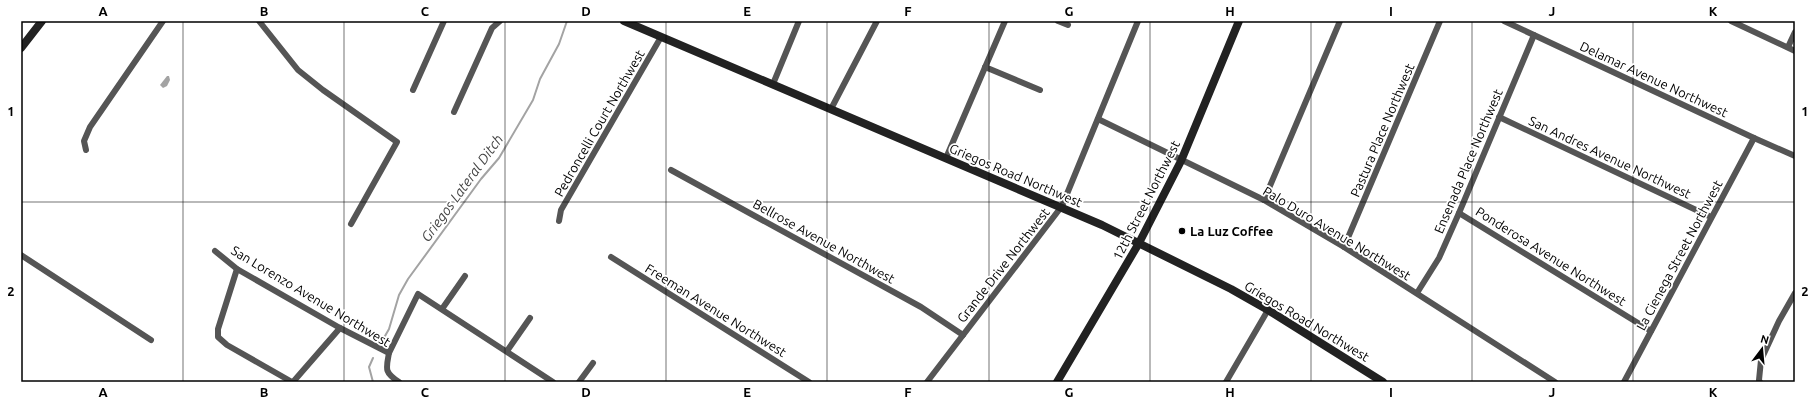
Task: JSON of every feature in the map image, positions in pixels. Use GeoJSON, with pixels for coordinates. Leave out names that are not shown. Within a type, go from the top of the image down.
{"type":"FeatureCollection","features":[{"type":"Feature","properties":{"kind":"main road"},"geometry":{"type":"LineString","coordinates":[[21,48],[42,21]]}},
{"type":"Feature","properties":{"kind":"main road","name":"Griegos Road Northwest"},"geometry":{"type":"LineString","coordinates":[[624,21],[1062,206],[1231,289],[1268,310],[1371,379],[1382,382]]}},
{"type":"Feature","properties":{"kind":"main road","name":"12th Street Northwest"},"geometry":{"type":"LineString","coordinates":[[1057,382],[1139,243],[1181,161],[1239,21]]}},
{"type":"Feature","properties":{"kind":"street"},"geometry":{"type":"LineString","coordinates":[[86,150],[84,141],[90,127],[164,21]]}},
{"type":"Feature","properties":{"kind":"street"},"geometry":{"type":"LineString","coordinates":[[259,21],[282,52],[298,70],[323,90],[397,142],[351,224]]}},
{"type":"Feature","properties":{"kind":"street"},"geometry":{"type":"LineString","coordinates":[[413,90],[444,21]]}},
{"type":"Feature","properties":{"kind":"street"},"geometry":{"type":"LineString","coordinates":[[454,112],[492,28],[500,21]]}},
{"type":"Feature","properties":{"kind":"street"},"geometry":{"type":"LineString","coordinates":[[772,84],[799,21]]}},
{"type":"Feature","properties":{"kind":"street"},"geometry":{"type":"LineString","coordinates":[[831,109],[877,21]]}},
{"type":"Feature","properties":{"kind":"street"},"geometry":{"type":"LineString","coordinates":[[946,158],[1005,21]]}},
{"type":"Feature","properties":{"kind":"street"},"geometry":{"type":"LineString","coordinates":[[1058,21],[1068,25]]}},
{"type":"Feature","properties":{"kind":"street","name":"Grande Drive Northwest"},"geometry":{"type":"LineString","coordinates":[[927,382],[1062,206],[1138,21]]}},
{"type":"Feature","properties":{"kind":"street"},"geometry":{"type":"LineString","coordinates":[[1264,200],[1340,21]]}},
{"type":"Feature","properties":{"kind":"street","name":"Pastura Place Northwest"},"geometry":{"type":"LineString","coordinates":[[1344,247],[1440,21]]}},
{"type":"Feature","properties":{"kind":"street","name":"Delamar Avenue Northwest"},"geometry":{"type":"LineString","coordinates":[[1504,21],[1795,156]]}},
{"type":"Feature","properties":{"kind":"street"},"geometry":{"type":"LineString","coordinates":[[1731,21],[1795,51]]}},
{"type":"Feature","properties":{"kind":"street"},"geometry":{"type":"LineString","coordinates":[[1788,47],[1795,32]]}},
{"type":"Feature","properties":{"kind":"street","name":"Ensenada Place Northwest"},"geometry":{"type":"LineString","coordinates":[[1417,293],[1439,258],[1534,35]]}},
{"type":"Feature","properties":{"kind":"street","name":"Pedroncelli Court Northwest"},"geometry":{"type":"LineString","coordinates":[[559,220],[560,210],[662,38]]}},
{"type":"Feature","properties":{"kind":"street"},"geometry":{"type":"LineString","coordinates":[[985,68],[1040,90]]}},
{"type":"Feature","properties":{"kind":"street","name":"San Andres Avenue Northwest"},"geometry":{"type":"LineString","coordinates":[[1499,117],[1711,217]]}},
{"type":"Feature","properties":{"kind":"street","name":"Palo Duro Avenue Northwest"},"geometry":{"type":"LineString","coordinates":[[1098,119],[1181,161],[1264,200],[1344,247],[1556,382]]}},
{"type":"Feature","properties":{"kind":"street","name":"La Cienega Street Northwest"},"geometry":{"type":"LineString","coordinates":[[1624,382],[1754,138]]}},
{"type":"Feature","properties":{"kind":"street","name":"Bellrose Avenue Northwest"},"geometry":{"type":"LineString","coordinates":[[671,170],[921,307],[963,335]]}},
{"type":"Feature","properties":{"kind":"street","name":"Ponderosa Avenue Northwest"},"geometry":{"type":"LineString","coordinates":[[1459,213],[1651,331]]}},
{"type":"Feature","properties":{"kind":"street","name":"San Lorenzo Avenue Northwest"},"geometry":{"type":"LineString","coordinates":[[215,251],[237,269],[340,328],[389,353],[386,369],[388,374],[399,382]]}},
{"type":"Feature","properties":{"kind":"street"},"geometry":{"type":"LineString","coordinates":[[21,255],[151,340]]}},
{"type":"Feature","properties":{"kind":"street","name":"Freeman Avenue Northwest"},"geometry":{"type":"LineString","coordinates":[[611,257],[809,382]]}},
{"type":"Feature","properties":{"kind":"street"},"geometry":{"type":"LineString","coordinates":[[237,269],[218,329],[218,337],[227,345],[292,382],[340,328]]}},
{"type":"Feature","properties":{"kind":"street"},"geometry":{"type":"LineString","coordinates":[[442,309],[466,276]]}},
{"type":"Feature","properties":{"kind":"street"},"geometry":{"type":"LineString","coordinates":[[1760,381],[1761,360],[1779,321],[1795,293]]}},
{"type":"Feature","properties":{"kind":"street"},"geometry":{"type":"LineString","coordinates":[[389,353],[418,294],[553,382]]}},
{"type":"Feature","properties":{"kind":"street"},"geometry":{"type":"LineString","coordinates":[[1226,382],[1268,310]]}},
{"type":"Feature","properties":{"kind":"street"},"geometry":{"type":"LineString","coordinates":[[507,351],[530,318]]}},
{"type":"Feature","properties":{"kind":"street"},"geometry":{"type":"LineString","coordinates":[[579,382],[592,363]]}},
{"type":"Feature","properties":{"kind":"shaded area"},"geometry":{"type":"Polygon","coordinates":[[[167,76],[169,76],[170,80],[167,86],[163,88],[160,85],[167,76]]]}},
{"type":"Feature","properties":{"kind":"waterway","name":"Griegos Lateral Ditch"},"geometry":{"type":"LineString","coordinates":[[381,343],[389,329],[399,295],[408,279],[481,179],[499,158],[533,100],[540,79],[559,44],[567,21]]}},
{"type":"Feature","properties":{"kind":"waterway","name":"Griegos Lateral Ditch"},"geometry":{"type":"LineString","coordinates":[[373,358],[369,367],[373,382]]}},
{"type":"Feature","properties":{"kind":"place","name":"La Luz Coffee"},"geometry":{"type":"Point","coordinates":[1182,231]}}]}
